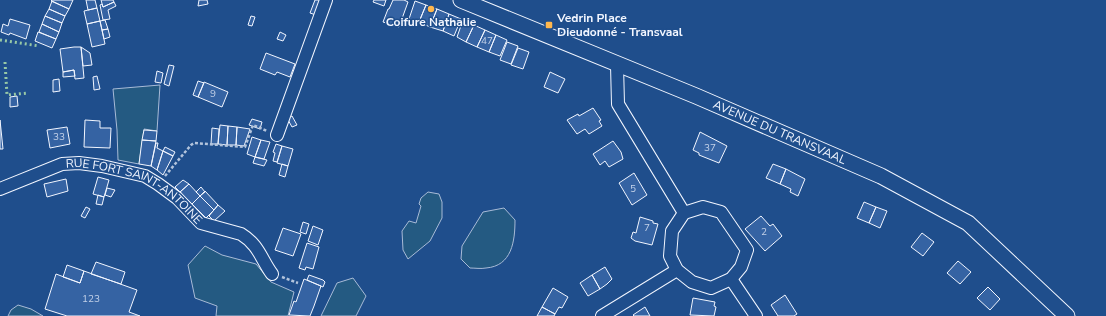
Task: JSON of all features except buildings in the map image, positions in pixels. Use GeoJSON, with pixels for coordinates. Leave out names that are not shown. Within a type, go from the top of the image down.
{"type":"FeatureCollection","features":[{"type":"Feature","properties":{"kind":"street"},"geometry":{"type":"LineString","coordinates":[[277,135],[326,0]]}},
{"type":"Feature","properties":{"kind":"street","name":"AVENUE DU TRANSVAAL"},"geometry":{"type":"LineString","coordinates":[[461,0],[696,96],[881,176],[968,223],[1067,316]]}},
{"type":"Feature","properties":{"kind":"street"},"geometry":{"type":"LineString","coordinates":[[617,65],[618,104],[684,213]]}},
{"type":"Feature","properties":{"kind":"street","name":"RUE FORT SAINT-ANTOINE"},"geometry":{"type":"LineString","coordinates":[[0,189],[62,164],[79,163],[102,166],[145,176],[176,198],[201,222],[240,234],[246,238],[260,251],[272,274]]}},
{"type":"Feature","properties":{"kind":"street"},"geometry":{"type":"LineString","coordinates":[[703,206],[721,212],[747,250],[741,267],[730,279],[712,288],[692,282],[677,270],[670,256],[672,231],[684,213],[703,206]]}},
{"type":"Feature","properties":{"kind":"street"},"geometry":{"type":"LineString","coordinates":[[602,316],[677,270]]}},
{"type":"Feature","properties":{"kind":"street"},"geometry":{"type":"LineString","coordinates":[[730,279],[756,316]]}},
{"type":"Feature","properties":{"kind":"path"},"geometry":{"type":"LineString","coordinates":[[158,184],[194,143],[245,147],[253,125],[277,135]]}},
{"type":"Feature","properties":{"kind":"path"},"geometry":{"type":"LineString","coordinates":[[272,274],[298,283]]}},
{"type":"Feature","properties":{"kind":"shaded area"},"geometry":{"type":"Polygon","coordinates":[[[160,85],[157,131],[144,129],[139,164],[118,160],[113,89],[160,85]]]}},
{"type":"Feature","properties":{"kind":"shaded area"},"geometry":{"type":"Polygon","coordinates":[[[428,192],[439,194],[442,202],[442,218],[430,241],[408,259],[403,250],[402,231],[409,221],[416,223],[421,206],[419,204],[421,198],[428,192]]]}},
{"type":"Feature","properties":{"kind":"shaded area"},"geometry":{"type":"Polygon","coordinates":[[[504,208],[515,220],[513,244],[507,257],[502,263],[495,266],[470,268],[461,259],[462,246],[483,212],[504,208]]]}},
{"type":"Feature","properties":{"kind":"shaded area"},"geometry":{"type":"Polygon","coordinates":[[[205,246],[222,255],[256,264],[271,282],[294,292],[288,316],[216,316],[217,306],[195,298],[188,265],[205,246]]]}},
{"type":"Feature","properties":{"kind":"shaded area"},"geometry":{"type":"Polygon","coordinates":[[[353,278],[366,296],[356,316],[321,316],[337,283],[353,278]]]}},
{"type":"Feature","properties":{"kind":"shaded area"},"geometry":{"type":"Polygon","coordinates":[[[18,305],[31,309],[43,316],[8,316],[11,310],[18,305]]]}},
{"type":"Feature","properties":{"kind":"hedge"},"geometry":{"type":"LineString","coordinates":[[0,40],[39,46]]}},
{"type":"Feature","properties":{"kind":"hedge"},"geometry":{"type":"LineString","coordinates":[[5,62],[7,95],[28,93]]}},
{"type":"Feature","properties":{"kind":"place","name":"Coifure Nathalie"},"geometry":{"type":"Point","coordinates":[431,9]}},
{"type":"Feature","properties":{"kind":"place","name":"Vedrin Place Dieudonné - Transvaal"},"geometry":{"type":"Point","coordinates":[549,25]}}]}
